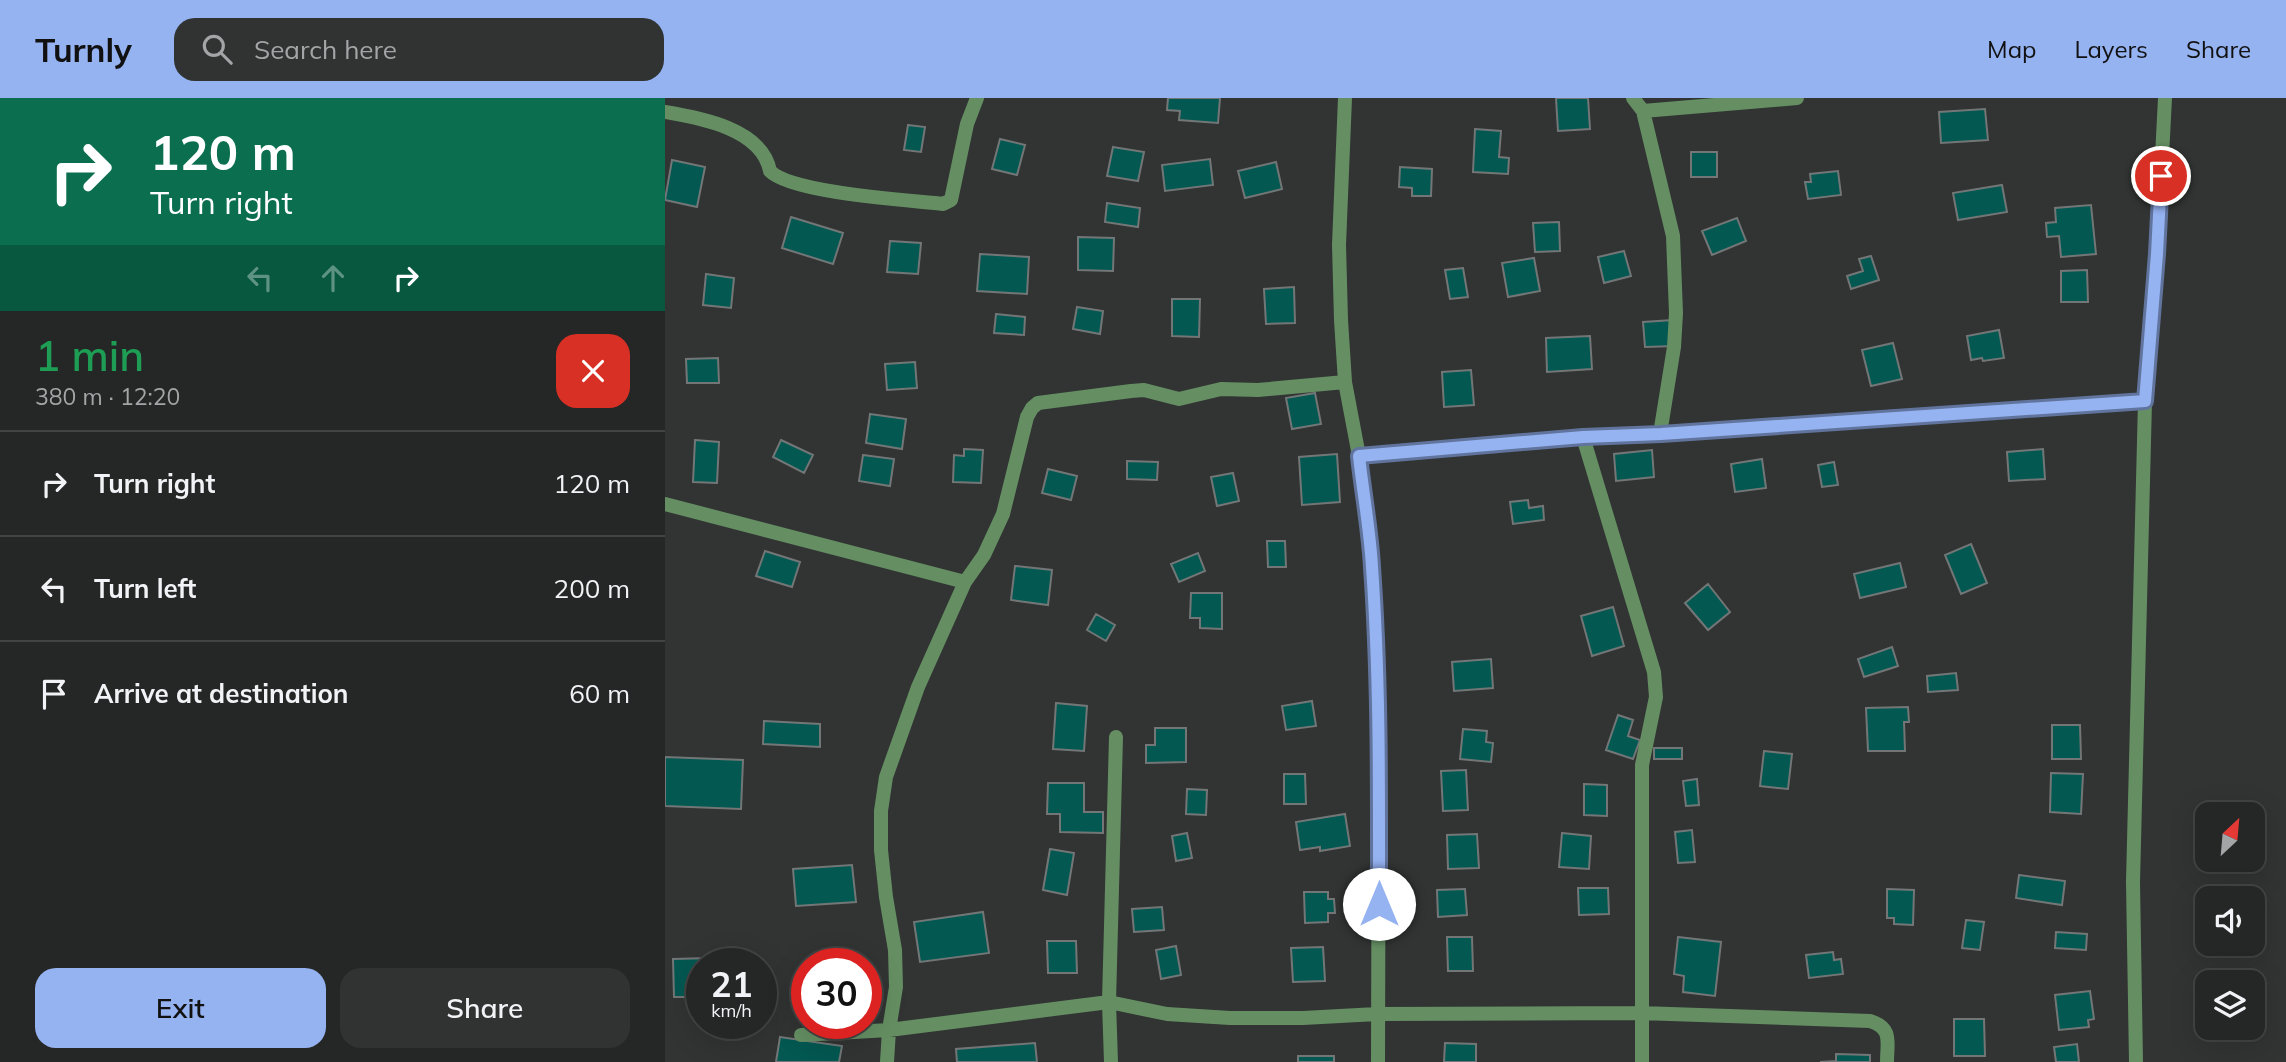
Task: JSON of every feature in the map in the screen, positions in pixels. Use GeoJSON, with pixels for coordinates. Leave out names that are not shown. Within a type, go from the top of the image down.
{"type":"FeatureCollection","features":[{"type":"Feature","properties":{"kind":"street"},"geometry":{"type":"LineString","coordinates":[[665,112],[711,121],[732,130],[763,152],[770,171],[784,181],[811,188],[943,204],[951,200],[967,124],[977,98]]}},
{"type":"Feature","properties":{"kind":"street"},"geometry":{"type":"LineString","coordinates":[[1345,98],[1339,246],[1345,382],[1359,456],[1372,565],[1379,700],[1378,1062]]}},
{"type":"Feature","properties":{"kind":"street"},"geometry":{"type":"LineString","coordinates":[[1633,98],[1643,111],[1673,236],[1676,313],[1674,347],[1661,434]]}},
{"type":"Feature","properties":{"kind":"street"},"geometry":{"type":"LineString","coordinates":[[1643,111],[1797,98]]}},
{"type":"Feature","properties":{"kind":"street"},"geometry":{"type":"LineString","coordinates":[[2136,1062],[2133,882],[2145,401],[2157,254],[2165,98]]}},
{"type":"Feature","properties":{"kind":"street"},"geometry":{"type":"LineString","coordinates":[[887,1062],[896,987],[895,950],[881,850],[881,811],[886,777],[918,687],[965,582],[984,555],[1003,514],[1027,417],[1032,408],[1038,403],[1145,390],[1179,399],[1221,389],[1258,390],[1345,382]]}},
{"type":"Feature","properties":{"kind":"street"},"geometry":{"type":"LineString","coordinates":[[1359,456],[1583,437],[2145,401]]}},
{"type":"Feature","properties":{"kind":"street"},"geometry":{"type":"LineString","coordinates":[[1583,437],[1654,671],[1656,697],[1642,765],[1642,1062]]}},
{"type":"Feature","properties":{"kind":"street"},"geometry":{"type":"LineString","coordinates":[[665,504],[965,582]]}},
{"type":"Feature","properties":{"kind":"street"},"geometry":{"type":"LineString","coordinates":[[1111,1062],[1109,1002],[1116,737]]}},
{"type":"Feature","properties":{"kind":"street"},"geometry":{"type":"LineString","coordinates":[[882,1030],[1109,1002],[1167,1014],[1230,1018],[1377,1014],[1641,1013],[1870,1021],[1881,1025],[1887,1033],[1887,1062]]}},
{"type":"Feature","properties":{"kind":"building"},"geometry":{"type":"Polygon","coordinates":[[[1168,98],[1220,98],[1218,123],[1179,120],[1180,111],[1167,110],[1168,98]]]}},
{"type":"Feature","properties":{"kind":"building"},"geometry":{"type":"Polygon","coordinates":[[[1556,98],[1588,98],[1590,129],[1558,131],[1556,98]]]}},
{"type":"Feature","properties":{"kind":"building"},"geometry":{"type":"Polygon","coordinates":[[[1985,109],[1988,140],[1941,143],[1939,112],[1985,109]]]}},
{"type":"Feature","properties":{"kind":"building"},"geometry":{"type":"Polygon","coordinates":[[[908,125],[925,127],[921,152],[904,150],[908,125]]]}},
{"type":"Feature","properties":{"kind":"building"},"geometry":{"type":"Polygon","coordinates":[[[1475,129],[1501,131],[1499,157],[1509,158],[1508,174],[1473,172],[1475,129]]]}},
{"type":"Feature","properties":{"kind":"building"},"geometry":{"type":"Polygon","coordinates":[[[1000,139],[1025,145],[1017,175],[992,169],[1000,139]]]}},
{"type":"Feature","properties":{"kind":"building"},"geometry":{"type":"Polygon","coordinates":[[[1113,147],[1144,152],[1138,181],[1107,176],[1113,147]]]}},
{"type":"Feature","properties":{"kind":"building"},"geometry":{"type":"Polygon","coordinates":[[[1691,152],[1717,152],[1717,177],[1691,177],[1691,152]]]}},
{"type":"Feature","properties":{"kind":"building"},"geometry":{"type":"Polygon","coordinates":[[[1210,159],[1213,185],[1165,191],[1162,165],[1210,159]]]}},
{"type":"Feature","properties":{"kind":"building"},"geometry":{"type":"Polygon","coordinates":[[[672,160],[705,167],[697,207],[665,200],[672,160]]]}},
{"type":"Feature","properties":{"kind":"building"},"geometry":{"type":"Polygon","coordinates":[[[1276,162],[1282,189],[1245,198],[1238,171],[1276,162]]]}},
{"type":"Feature","properties":{"kind":"building"},"geometry":{"type":"Polygon","coordinates":[[[1400,167],[1432,169],[1431,196],[1412,196],[1412,188],[1399,187],[1400,167]]]}},
{"type":"Feature","properties":{"kind":"building"},"geometry":{"type":"Polygon","coordinates":[[[1838,171],[1841,195],[1808,199],[1805,182],[1811,182],[1810,174],[1838,171]]]}},
{"type":"Feature","properties":{"kind":"building"},"geometry":{"type":"Polygon","coordinates":[[[2002,185],[2007,212],[1958,220],[1953,193],[2002,185]]]}},
{"type":"Feature","properties":{"kind":"building"},"geometry":{"type":"Polygon","coordinates":[[[1107,203],[1140,208],[1138,227],[1105,222],[1107,203]]]}},
{"type":"Feature","properties":{"kind":"building"},"geometry":{"type":"Polygon","coordinates":[[[2091,205],[2096,254],[2061,257],[2059,236],[2047,237],[2046,223],[2056,222],[2055,208],[2091,205]]]}},
{"type":"Feature","properties":{"kind":"building"},"geometry":{"type":"Polygon","coordinates":[[[791,217],[843,233],[833,264],[782,248],[791,217]]]}},
{"type":"Feature","properties":{"kind":"building"},"geometry":{"type":"Polygon","coordinates":[[[1737,218],[1746,241],[1712,255],[1702,231],[1737,218]]]}},
{"type":"Feature","properties":{"kind":"building"},"geometry":{"type":"Polygon","coordinates":[[[1559,222],[1560,251],[1535,252],[1533,223],[1559,222]]]}},
{"type":"Feature","properties":{"kind":"building"},"geometry":{"type":"Polygon","coordinates":[[[1078,237],[1114,238],[1113,271],[1078,270],[1078,237]]]}},
{"type":"Feature","properties":{"kind":"building"},"geometry":{"type":"Polygon","coordinates":[[[890,241],[921,243],[918,274],[887,272],[890,241]]]}},
{"type":"Feature","properties":{"kind":"building"},"geometry":{"type":"Polygon","coordinates":[[[1624,251],[1631,276],[1604,283],[1598,257],[1624,251]]]}},
{"type":"Feature","properties":{"kind":"building"},"geometry":{"type":"Polygon","coordinates":[[[980,254],[1029,257],[1027,294],[977,291],[980,254]]]}},
{"type":"Feature","properties":{"kind":"building"},"geometry":{"type":"Polygon","coordinates":[[[1871,256],[1879,280],[1851,289],[1847,276],[1863,271],[1859,259],[1871,256]]]}},
{"type":"Feature","properties":{"kind":"building"},"geometry":{"type":"Polygon","coordinates":[[[1534,258],[1540,291],[1508,297],[1502,263],[1534,258]]]}},
{"type":"Feature","properties":{"kind":"building"},"geometry":{"type":"Polygon","coordinates":[[[1463,268],[1468,297],[1450,299],[1445,270],[1463,268]]]}},
{"type":"Feature","properties":{"kind":"building"},"geometry":{"type":"Polygon","coordinates":[[[2087,270],[2088,302],[2061,302],[2061,271],[2087,270]]]}},
{"type":"Feature","properties":{"kind":"building"},"geometry":{"type":"Polygon","coordinates":[[[706,274],[734,278],[731,308],[703,305],[706,274]]]}},
{"type":"Feature","properties":{"kind":"building"},"geometry":{"type":"Polygon","coordinates":[[[1294,287],[1295,323],[1266,324],[1264,289],[1294,287]]]}},
{"type":"Feature","properties":{"kind":"building"},"geometry":{"type":"Polygon","coordinates":[[[1172,299],[1200,299],[1199,337],[1172,336],[1172,299]]]}},
{"type":"Feature","properties":{"kind":"building"},"geometry":{"type":"Polygon","coordinates":[[[1077,307],[1103,311],[1100,334],[1073,329],[1077,307]]]}},
{"type":"Feature","properties":{"kind":"building"},"geometry":{"type":"Polygon","coordinates":[[[996,314],[1025,317],[1024,335],[994,333],[996,314]]]}},
{"type":"Feature","properties":{"kind":"building"},"geometry":{"type":"Polygon","coordinates":[[[1673,320],[1675,346],[1645,347],[1643,322],[1673,320]]]}},
{"type":"Feature","properties":{"kind":"building"},"geometry":{"type":"Polygon","coordinates":[[[1999,330],[2004,358],[1971,360],[1967,336],[1999,330]]]}},
{"type":"Feature","properties":{"kind":"building"},"geometry":{"type":"Polygon","coordinates":[[[1590,336],[1592,369],[1547,372],[1546,338],[1590,336]]]}},
{"type":"Feature","properties":{"kind":"building"},"geometry":{"type":"Polygon","coordinates":[[[1893,343],[1902,379],[1871,386],[1862,350],[1893,343]]]}},
{"type":"Feature","properties":{"kind":"building"},"geometry":{"type":"Polygon","coordinates":[[[718,358],[719,383],[687,383],[686,359],[718,358]]]}},
{"type":"Feature","properties":{"kind":"building"},"geometry":{"type":"Polygon","coordinates":[[[915,362],[917,388],[887,390],[885,364],[915,362]]]}},
{"type":"Feature","properties":{"kind":"building"},"geometry":{"type":"Polygon","coordinates":[[[1471,370],[1474,405],[1444,407],[1442,372],[1471,370]]]}},
{"type":"Feature","properties":{"kind":"building"},"geometry":{"type":"Polygon","coordinates":[[[1315,393],[1321,424],[1292,429],[1286,398],[1315,393]]]}},
{"type":"Feature","properties":{"kind":"building"},"geometry":{"type":"Polygon","coordinates":[[[870,414],[906,419],[902,449],[866,443],[870,414]]]}},
{"type":"Feature","properties":{"kind":"building"},"geometry":{"type":"Polygon","coordinates":[[[695,440],[719,442],[717,483],[693,482],[695,440]]]}},
{"type":"Feature","properties":{"kind":"building"},"geometry":{"type":"Polygon","coordinates":[[[781,440],[813,455],[804,473],[773,457],[781,440]]]}},
{"type":"Feature","properties":{"kind":"building"},"geometry":{"type":"Polygon","coordinates":[[[964,449],[983,450],[981,483],[953,482],[954,455],[964,456],[964,449]]]}},
{"type":"Feature","properties":{"kind":"building"},"geometry":{"type":"Polygon","coordinates":[[[2043,449],[2045,479],[2009,481],[2007,452],[2043,449]]]}},
{"type":"Feature","properties":{"kind":"building"},"geometry":{"type":"Polygon","coordinates":[[[1652,450],[1654,477],[1616,481],[1614,454],[1652,450]]]}},
{"type":"Feature","properties":{"kind":"building"},"geometry":{"type":"Polygon","coordinates":[[[1337,454],[1340,502],[1302,505],[1299,457],[1337,454]]]}},
{"type":"Feature","properties":{"kind":"building"},"geometry":{"type":"Polygon","coordinates":[[[863,455],[894,459],[890,486],[859,481],[863,455]]]}},
{"type":"Feature","properties":{"kind":"building"},"geometry":{"type":"Polygon","coordinates":[[[1762,459],[1766,488],[1735,492],[1731,464],[1762,459]]]}},
{"type":"Feature","properties":{"kind":"building"},"geometry":{"type":"Polygon","coordinates":[[[1127,461],[1158,462],[1157,480],[1127,479],[1127,461]]]}},
{"type":"Feature","properties":{"kind":"building"},"geometry":{"type":"Polygon","coordinates":[[[1834,462],[1838,485],[1822,487],[1818,465],[1834,462]]]}},
{"type":"Feature","properties":{"kind":"building"},"geometry":{"type":"Polygon","coordinates":[[[1048,469],[1077,476],[1071,500],[1042,493],[1048,469]]]}},
{"type":"Feature","properties":{"kind":"building"},"geometry":{"type":"Polygon","coordinates":[[[1233,473],[1239,501],[1217,506],[1211,477],[1233,473]]]}},
{"type":"Feature","properties":{"kind":"building"},"geometry":{"type":"Polygon","coordinates":[[[1528,500],[1529,508],[1543,506],[1544,520],[1513,524],[1510,502],[1528,500]]]}},
{"type":"Feature","properties":{"kind":"building"},"geometry":{"type":"Polygon","coordinates":[[[1267,541],[1285,541],[1286,567],[1268,567],[1267,541]]]}},
{"type":"Feature","properties":{"kind":"building"},"geometry":{"type":"Polygon","coordinates":[[[1971,544],[1987,583],[1961,594],[1945,555],[1971,544]]]}},
{"type":"Feature","properties":{"kind":"building"},"geometry":{"type":"Polygon","coordinates":[[[765,551],[800,562],[792,587],[756,576],[765,551]]]}},
{"type":"Feature","properties":{"kind":"building"},"geometry":{"type":"Polygon","coordinates":[[[1198,553],[1205,571],[1179,582],[1171,564],[1198,553]]]}},
{"type":"Feature","properties":{"kind":"building"},"geometry":{"type":"Polygon","coordinates":[[[1900,563],[1906,587],[1860,598],[1854,574],[1900,563]]]}},
{"type":"Feature","properties":{"kind":"building"},"geometry":{"type":"Polygon","coordinates":[[[1015,566],[1052,570],[1048,605],[1011,600],[1015,566]]]}},
{"type":"Feature","properties":{"kind":"building"},"geometry":{"type":"Polygon","coordinates":[[[1708,584],[1730,612],[1708,630],[1685,603],[1708,584]]]}},
{"type":"Feature","properties":{"kind":"building"},"geometry":{"type":"Polygon","coordinates":[[[1191,593],[1222,593],[1222,629],[1200,628],[1200,618],[1190,618],[1191,593]]]}},
{"type":"Feature","properties":{"kind":"building"},"geometry":{"type":"Polygon","coordinates":[[[1613,607],[1624,646],[1592,656],[1581,616],[1613,607]]]}},
{"type":"Feature","properties":{"kind":"building"},"geometry":{"type":"Polygon","coordinates":[[[1096,614],[1115,625],[1106,641],[1087,630],[1096,614]]]}},
{"type":"Feature","properties":{"kind":"building"},"geometry":{"type":"Polygon","coordinates":[[[1892,647],[1898,666],[1864,677],[1858,659],[1892,647]]]}},
{"type":"Feature","properties":{"kind":"building"},"geometry":{"type":"Polygon","coordinates":[[[1491,659],[1493,688],[1454,691],[1452,662],[1491,659]]]}},
{"type":"Feature","properties":{"kind":"building"},"geometry":{"type":"Polygon","coordinates":[[[1956,673],[1958,690],[1928,692],[1927,676],[1956,673]]]}},
{"type":"Feature","properties":{"kind":"building"},"geometry":{"type":"Polygon","coordinates":[[[1312,701],[1316,726],[1286,730],[1282,706],[1312,701]]]}},
{"type":"Feature","properties":{"kind":"building"},"geometry":{"type":"Polygon","coordinates":[[[1056,703],[1087,706],[1084,751],[1053,749],[1056,703]]]}},
{"type":"Feature","properties":{"kind":"building"},"geometry":{"type":"Polygon","coordinates":[[[1908,707],[1909,722],[1904,722],[1905,751],[1868,751],[1866,708],[1908,707]]]}},
{"type":"Feature","properties":{"kind":"building"},"geometry":{"type":"Polygon","coordinates":[[[1618,715],[1633,720],[1628,736],[1640,740],[1633,759],[1606,750],[1618,715]]]}},
{"type":"Feature","properties":{"kind":"building"},"geometry":{"type":"Polygon","coordinates":[[[764,721],[820,724],[820,747],[763,744],[764,721]]]}},
{"type":"Feature","properties":{"kind":"building"},"geometry":{"type":"Polygon","coordinates":[[[2052,725],[2080,725],[2081,759],[2052,759],[2052,725]]]}},
{"type":"Feature","properties":{"kind":"building"},"geometry":{"type":"Polygon","coordinates":[[[1155,728],[1186,728],[1186,762],[1146,763],[1146,745],[1155,745],[1155,728]]]}},
{"type":"Feature","properties":{"kind":"building"},"geometry":{"type":"Polygon","coordinates":[[[1463,729],[1487,731],[1486,742],[1493,743],[1491,762],[1460,759],[1463,729]]]}},
{"type":"Feature","properties":{"kind":"building"},"geometry":{"type":"Polygon","coordinates":[[[1654,748],[1682,748],[1682,759],[1654,759],[1654,748]]]}},
{"type":"Feature","properties":{"kind":"building"},"geometry":{"type":"Polygon","coordinates":[[[1764,751],[1792,754],[1788,789],[1760,786],[1764,751]]]}},
{"type":"Feature","properties":{"kind":"building"},"geometry":{"type":"Polygon","coordinates":[[[665,757],[743,760],[741,809],[665,806],[665,757]]]}},
{"type":"Feature","properties":{"kind":"building"},"geometry":{"type":"Polygon","coordinates":[[[1466,770],[1468,810],[1443,811],[1441,771],[1466,770]]]}},
{"type":"Feature","properties":{"kind":"building"},"geometry":{"type":"Polygon","coordinates":[[[2051,773],[2083,774],[2081,814],[2050,812],[2051,773]]]}},
{"type":"Feature","properties":{"kind":"building"},"geometry":{"type":"Polygon","coordinates":[[[1284,774],[1305,774],[1306,804],[1284,804],[1284,774]]]}},
{"type":"Feature","properties":{"kind":"building"},"geometry":{"type":"Polygon","coordinates":[[[1697,779],[1699,805],[1686,806],[1683,781],[1697,779]]]}},
{"type":"Feature","properties":{"kind":"building"},"geometry":{"type":"Polygon","coordinates":[[[1048,783],[1084,783],[1084,812],[1103,812],[1103,833],[1060,832],[1060,814],[1047,814],[1048,783]]]}},
{"type":"Feature","properties":{"kind":"building"},"geometry":{"type":"Polygon","coordinates":[[[1584,784],[1607,785],[1607,816],[1584,815],[1584,784]]]}},
{"type":"Feature","properties":{"kind":"building"},"geometry":{"type":"Polygon","coordinates":[[[1187,789],[1207,790],[1206,815],[1186,814],[1187,789]]]}},
{"type":"Feature","properties":{"kind":"building"},"geometry":{"type":"Polygon","coordinates":[[[1345,814],[1350,846],[1320,851],[1320,847],[1300,850],[1296,822],[1345,814]]]}},
{"type":"Feature","properties":{"kind":"building"},"geometry":{"type":"Polygon","coordinates":[[[1692,830],[1695,862],[1678,863],[1675,832],[1692,830]]]}},
{"type":"Feature","properties":{"kind":"building"},"geometry":{"type":"Polygon","coordinates":[[[1187,833],[1192,858],[1176,861],[1172,836],[1187,833]]]}},
{"type":"Feature","properties":{"kind":"building"},"geometry":{"type":"Polygon","coordinates":[[[1562,833],[1591,836],[1589,869],[1559,867],[1562,833]]]}},
{"type":"Feature","properties":{"kind":"building"},"geometry":{"type":"Polygon","coordinates":[[[1477,834],[1479,868],[1448,869],[1447,835],[1477,834]]]}},
{"type":"Feature","properties":{"kind":"building"},"geometry":{"type":"Polygon","coordinates":[[[1050,849],[1074,853],[1067,895],[1043,890],[1050,849]]]}},
{"type":"Feature","properties":{"kind":"building"},"geometry":{"type":"Polygon","coordinates":[[[852,865],[856,902],[796,906],[793,869],[852,865]]]}},
{"type":"Feature","properties":{"kind":"building"},"geometry":{"type":"Polygon","coordinates":[[[2019,875],[2065,881],[2062,905],[2016,898],[2019,875]]]}},
{"type":"Feature","properties":{"kind":"building"},"geometry":{"type":"Polygon","coordinates":[[[1578,888],[1608,888],[1609,914],[1579,915],[1578,888]]]}},
{"type":"Feature","properties":{"kind":"building"},"geometry":{"type":"Polygon","coordinates":[[[1465,889],[1467,915],[1438,917],[1437,890],[1465,889]]]}},
{"type":"Feature","properties":{"kind":"building"},"geometry":{"type":"Polygon","coordinates":[[[1887,889],[1914,890],[1913,925],[1894,924],[1894,918],[1887,918],[1887,889]]]}},
{"type":"Feature","properties":{"kind":"building"},"geometry":{"type":"Polygon","coordinates":[[[1304,892],[1328,892],[1328,899],[1334,899],[1335,913],[1328,913],[1328,922],[1305,923],[1304,892]]]}},
{"type":"Feature","properties":{"kind":"building"},"geometry":{"type":"Polygon","coordinates":[[[1162,907],[1164,930],[1134,932],[1132,909],[1162,907]]]}},
{"type":"Feature","properties":{"kind":"building"},"geometry":{"type":"Polygon","coordinates":[[[983,912],[989,953],[920,962],[914,922],[983,912]]]}},
{"type":"Feature","properties":{"kind":"building"},"geometry":{"type":"Polygon","coordinates":[[[1966,920],[1984,922],[1980,950],[1962,948],[1966,920]]]}},
{"type":"Feature","properties":{"kind":"building"},"geometry":{"type":"Polygon","coordinates":[[[2056,932],[2087,934],[2086,950],[2055,948],[2056,932]]]}},
{"type":"Feature","properties":{"kind":"building"},"geometry":{"type":"Polygon","coordinates":[[[1447,937],[1472,937],[1473,971],[1448,971],[1447,937]]]}},
{"type":"Feature","properties":{"kind":"building"},"geometry":{"type":"Polygon","coordinates":[[[1678,937],[1721,942],[1715,996],[1683,992],[1684,976],[1674,974],[1678,937]]]}},
{"type":"Feature","properties":{"kind":"building"},"geometry":{"type":"Polygon","coordinates":[[[1047,941],[1076,941],[1077,973],[1048,973],[1047,941]]]}},
{"type":"Feature","properties":{"kind":"building"},"geometry":{"type":"Polygon","coordinates":[[[1176,946],[1181,975],[1161,979],[1156,950],[1176,946]]]}},
{"type":"Feature","properties":{"kind":"building"},"geometry":{"type":"Polygon","coordinates":[[[1323,947],[1325,981],[1293,982],[1291,948],[1323,947]]]}},
{"type":"Feature","properties":{"kind":"building"},"geometry":{"type":"Polygon","coordinates":[[[1833,952],[1834,960],[1841,959],[1843,974],[1809,978],[1806,955],[1833,952]]]}},
{"type":"Feature","properties":{"kind":"building"},"geometry":{"type":"Polygon","coordinates":[[[673,959],[686,959],[686,997],[674,997],[673,959]]]}},
{"type":"Feature","properties":{"kind":"building"},"geometry":{"type":"Polygon","coordinates":[[[2090,991],[2094,1019],[2088,1020],[2089,1027],[2059,1030],[2055,995],[2090,991]]]}},
{"type":"Feature","properties":{"kind":"building"},"geometry":{"type":"Polygon","coordinates":[[[1954,1019],[1984,1019],[1985,1056],[1954,1056],[1954,1019]]]}},
{"type":"Feature","properties":{"kind":"building"},"geometry":{"type":"Polygon","coordinates":[[[780,1037],[842,1046],[839,1062],[776,1062],[780,1037]]]}},
{"type":"Feature","properties":{"kind":"building"},"geometry":{"type":"Polygon","coordinates":[[[1035,1043],[1037,1062],[957,1062],[956,1049],[1035,1043]]]}},
{"type":"Feature","properties":{"kind":"building"},"geometry":{"type":"Polygon","coordinates":[[[1445,1043],[1476,1044],[1476,1062],[1444,1062],[1445,1043]]]}},
{"type":"Feature","properties":{"kind":"building"},"geometry":{"type":"Polygon","coordinates":[[[2077,1044],[2079,1062],[2056,1062],[2054,1047],[2077,1044]]]}},
{"type":"Feature","properties":{"kind":"building"},"geometry":{"type":"Polygon","coordinates":[[[1836,1054],[1870,1055],[1870,1062],[1820,1062],[1836,1061],[1836,1054]]]}},
{"type":"Feature","properties":{"kind":"building"},"geometry":{"type":"Polygon","coordinates":[[[1298,1056],[1334,1056],[1334,1062],[1298,1062],[1298,1056]]]}},
{"type":"Feature","properties":{"kind":"route"},"geometry":{"type":"LineString","coordinates":[[1379,904],[1379,700],[1372,565],[1359,456],[1583,437],[2145,401],[2161,176]]}}]}
